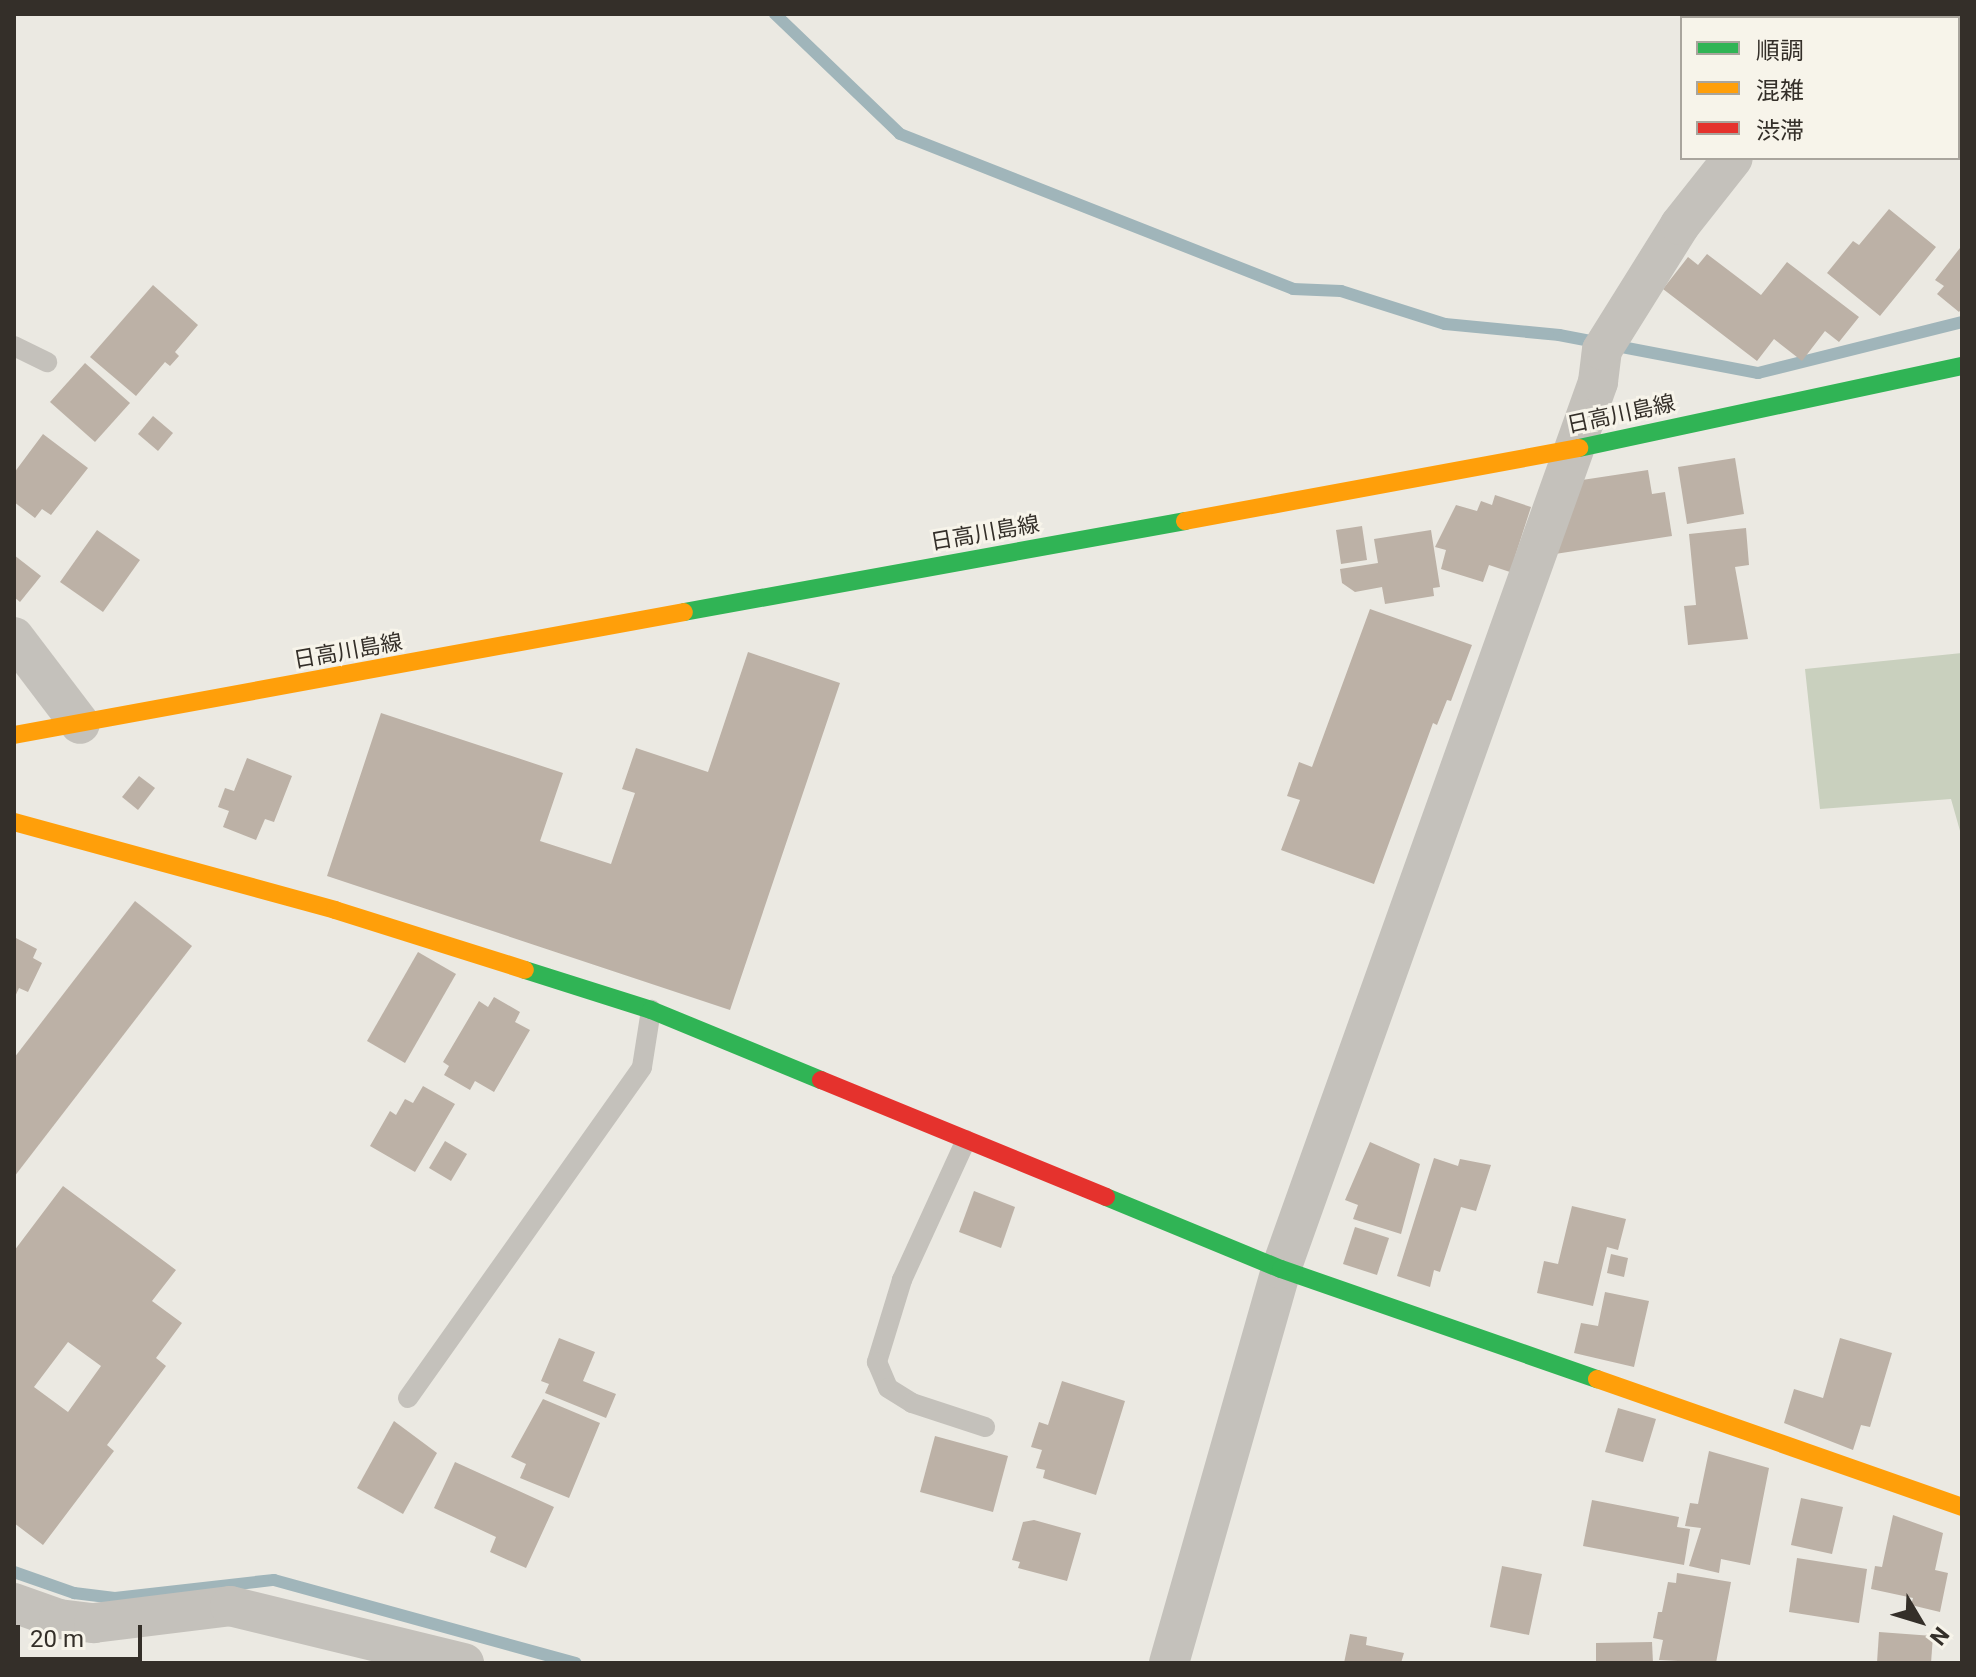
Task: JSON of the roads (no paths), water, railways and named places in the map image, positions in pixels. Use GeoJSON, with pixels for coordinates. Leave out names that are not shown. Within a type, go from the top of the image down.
{"type":"FeatureCollection","features":[{"type":"Feature","properties":{"kind":"street"},"geometry":{"type":"LineString","coordinates":[[1169,1663],[1281,1269],[1571,450],[1598,382],[1602,350],[1680,225],[1731,160]]}},
{"type":"Feature","properties":{"kind":"street","name":"日高川島線"},"geometry":{"type":"LineString","coordinates":[[14,735],[1571,450],[1962,366]]}},
{"type":"Feature","properties":{"kind":"street"},"geometry":{"type":"LineString","coordinates":[[14,637],[80,724]]}},
{"type":"Feature","properties":{"kind":"street"},"geometry":{"type":"LineString","coordinates":[[14,822],[335,910],[651,1010],[1281,1269],[1962,1507]]}},
{"type":"Feature","properties":{"kind":"street"},"geometry":{"type":"LineString","coordinates":[[14,1603],[59,1619],[94,1623],[141,1621],[230,1606],[464,1663]]}},
{"type":"Feature","properties":{"kind":"lane"},"geometry":{"type":"LineString","coordinates":[[14,346],[47,362]]}},
{"type":"Feature","properties":{"kind":"lane"},"geometry":{"type":"LineString","coordinates":[[408,1398],[642,1067],[651,1010]]}},
{"type":"Feature","properties":{"kind":"lane"},"geometry":{"type":"LineString","coordinates":[[966,1140],[902,1280],[877,1362],[888,1388],[912,1403],[985,1427]]}},
{"type":"Feature","properties":{"kind":"waterway"},"geometry":{"type":"LineString","coordinates":[[775,14],[900,134],[1293,289],[1341,291],[1445,324],[1559,335],[1758,373],[1962,322]]}},
{"type":"Feature","properties":{"kind":"waterway"},"geometry":{"type":"LineString","coordinates":[[14,1572],[74,1593],[115,1598],[274,1580],[576,1663]]}}]}
